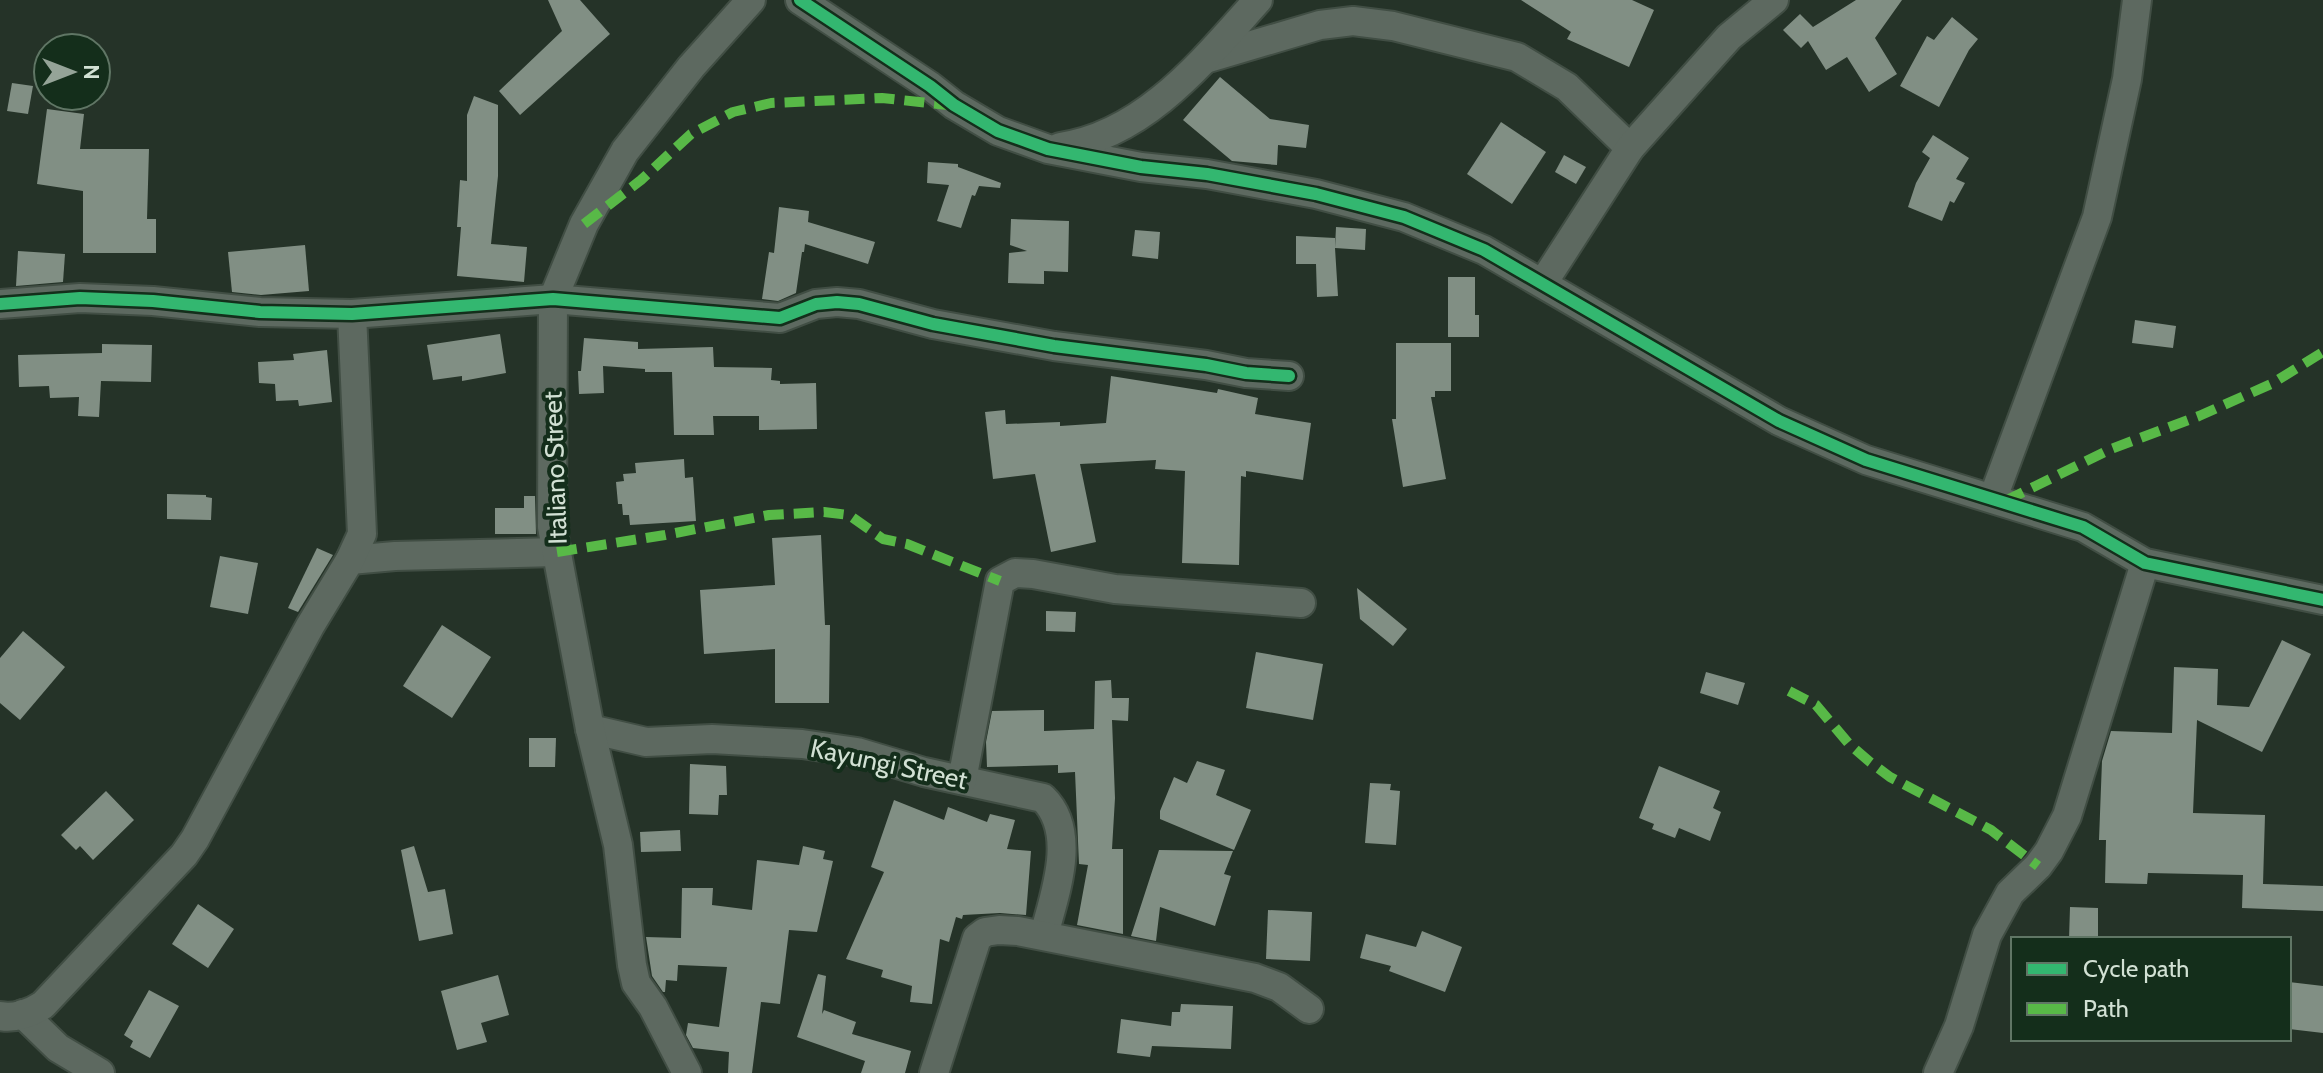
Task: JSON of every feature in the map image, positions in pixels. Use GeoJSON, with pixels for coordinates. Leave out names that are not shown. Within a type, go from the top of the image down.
{"type":"FeatureCollection","features":[{"type":"Feature","properties":{"kind":"street","name":"Italiano Street"},"geometry":{"type":"LineString","coordinates":[[687,1073],[653,1007],[636,983],[618,845],[590,729],[552,527],[553,299],[584,224],[625,151],[691,67],[751,0]]}},
{"type":"Feature","properties":{"kind":"street"},"geometry":{"type":"LineString","coordinates":[[800,0],[998,131],[1048,149],[1316,194],[1404,217],[1484,250],[1779,421],[1866,460],[2083,527],[2145,563],[2323,600]]}},
{"type":"Feature","properties":{"kind":"street"},"geometry":{"type":"LineString","coordinates":[[1048,149],[1088,143],[1124,126],[1157,103],[1205,59],[1258,0]]}},
{"type":"Feature","properties":{"kind":"street"},"geometry":{"type":"LineString","coordinates":[[1543,283],[1630,148],[1729,37],[1774,0]]}},
{"type":"Feature","properties":{"kind":"street"},"geometry":{"type":"LineString","coordinates":[[1993,498],[2097,217],[2127,79],[2137,0]]}},
{"type":"Feature","properties":{"kind":"street"},"geometry":{"type":"LineString","coordinates":[[1205,59],[1320,25],[1353,21],[1393,26],[1517,57],[1567,87],[1630,148]]}},
{"type":"Feature","properties":{"kind":"street"},"geometry":{"type":"LineString","coordinates":[[0,304],[80,298],[153,301],[260,312],[352,314],[553,299],[780,318],[816,304],[837,302],[859,304],[933,324],[1054,346],[1246,373],[1289,376]]}},
{"type":"Feature","properties":{"kind":"street"},"geometry":{"type":"LineString","coordinates":[[12,1015],[43,1005],[184,855],[210,814],[310,626],[350,560],[362,534],[352,314]]}},
{"type":"Feature","properties":{"kind":"street"},"geometry":{"type":"LineString","coordinates":[[350,560],[557,552]]}},
{"type":"Feature","properties":{"kind":"street"},"geometry":{"type":"LineString","coordinates":[[1938,1073],[1959,1026],[1987,935],[2010,893],[2049,851],[2067,816],[2145,563]]}},
{"type":"Feature","properties":{"kind":"street"},"geometry":{"type":"LineString","coordinates":[[962,780],[1000,581],[1015,573],[1115,589],[1301,603]]}},
{"type":"Feature","properties":{"kind":"street","name":"Kayungi Street"},"geometry":{"type":"LineString","coordinates":[[590,729],[646,742],[712,739],[802,744],[857,752],[924,772],[1043,798],[1055,810],[1060,824],[1061,856],[1044,935]]}},
{"type":"Feature","properties":{"kind":"street"},"geometry":{"type":"LineString","coordinates":[[934,1073],[977,938],[985,932],[999,930],[1044,935],[1255,978],[1279,987],[1309,1009]]}},
{"type":"Feature","properties":{"kind":"street"},"geometry":{"type":"LineString","coordinates":[[12,1015],[100,1073]]}},
{"type":"Feature","properties":{"kind":"building"},"geometry":{"type":"Polygon","coordinates":[[[548,0],[580,0],[610,34],[520,115],[499,91],[562,31],[548,0]]]}},
{"type":"Feature","properties":{"kind":"building"},"geometry":{"type":"Polygon","coordinates":[[[1521,0],[1632,0],[1654,10],[1629,67],[1567,39],[1571,32],[1521,0]]]}},
{"type":"Feature","properties":{"kind":"building"},"geometry":{"type":"Polygon","coordinates":[[[1856,0],[1902,0],[1875,38],[1897,74],[1869,92],[1847,57],[1826,70],[1808,41],[1801,48],[1783,30],[1800,14],[1813,27],[1856,0]]]}},
{"type":"Feature","properties":{"kind":"building"},"geometry":{"type":"Polygon","coordinates":[[[1952,17],[1978,39],[1939,107],[1900,86],[1927,36],[1934,40],[1952,17]]]}},
{"type":"Feature","properties":{"kind":"building"},"geometry":{"type":"Polygon","coordinates":[[[1220,77],[1270,119],[1309,125],[1306,148],[1278,145],[1277,165],[1232,161],[1183,120],[1220,77]]]}},
{"type":"Feature","properties":{"kind":"building"},"geometry":{"type":"Polygon","coordinates":[[[12,83],[32,86],[28,114],[7,111],[12,83]]]}},
{"type":"Feature","properties":{"kind":"building"},"geometry":{"type":"Polygon","coordinates":[[[474,96],[498,105],[498,176],[491,244],[527,247],[524,282],[457,276],[461,227],[457,227],[460,180],[467,181],[467,115],[474,96]]]}},
{"type":"Feature","properties":{"kind":"building"},"geometry":{"type":"Polygon","coordinates":[[[47,112],[84,114],[80,149],[149,149],[147,219],[156,219],[156,253],[83,253],[83,191],[37,184],[47,112]]]}},
{"type":"Feature","properties":{"kind":"building"},"geometry":{"type":"Polygon","coordinates":[[[1501,122],[1546,152],[1512,204],[1467,174],[1501,122]]]}},
{"type":"Feature","properties":{"kind":"building"},"geometry":{"type":"Polygon","coordinates":[[[1933,135],[1969,158],[1956,179],[1965,183],[1954,203],[1950,201],[1942,221],[1908,207],[1916,183],[1930,158],[1922,152],[1933,135]]]}},
{"type":"Feature","properties":{"kind":"building"},"geometry":{"type":"Polygon","coordinates":[[[1564,155],[1586,167],[1576,184],[1555,172],[1564,155]]]}},
{"type":"Feature","properties":{"kind":"building"},"geometry":{"type":"Polygon","coordinates":[[[928,162],[958,164],[958,167],[1001,183],[1000,188],[979,186],[975,196],[972,195],[961,228],[937,221],[949,185],[927,183],[928,162]]]}},
{"type":"Feature","properties":{"kind":"building"},"geometry":{"type":"Polygon","coordinates":[[[779,207],[809,211],[808,222],[875,242],[868,264],[805,244],[796,293],[778,301],[762,299],[769,252],[774,253],[779,207]]]}},
{"type":"Feature","properties":{"kind":"building"},"geometry":{"type":"Polygon","coordinates":[[[1011,219],[1069,221],[1068,272],[1044,271],[1044,284],[1008,283],[1009,253],[1027,251],[1010,245],[1011,219]]]}},
{"type":"Feature","properties":{"kind":"building"},"geometry":{"type":"Polygon","coordinates":[[[1336,227],[1366,229],[1365,250],[1335,248],[1336,227]]]}},
{"type":"Feature","properties":{"kind":"building"},"geometry":{"type":"Polygon","coordinates":[[[1135,230],[1160,232],[1158,259],[1132,256],[1135,230]]]}},
{"type":"Feature","properties":{"kind":"building"},"geometry":{"type":"Polygon","coordinates":[[[1296,236],[1335,238],[1338,296],[1317,297],[1316,264],[1296,264],[1296,236]]]}},
{"type":"Feature","properties":{"kind":"building"},"geometry":{"type":"Polygon","coordinates":[[[305,245],[309,291],[261,295],[232,292],[228,252],[305,245]]]}},
{"type":"Feature","properties":{"kind":"building"},"geometry":{"type":"Polygon","coordinates":[[[18,251],[65,254],[63,282],[16,286],[18,251]]]}},
{"type":"Feature","properties":{"kind":"building"},"geometry":{"type":"Polygon","coordinates":[[[1448,277],[1475,277],[1475,315],[1479,315],[1479,337],[1448,337],[1448,277]]]}},
{"type":"Feature","properties":{"kind":"building"},"geometry":{"type":"Polygon","coordinates":[[[2135,320],[2176,326],[2173,348],[2132,343],[2135,320]]]}},
{"type":"Feature","properties":{"kind":"building"},"geometry":{"type":"Polygon","coordinates":[[[500,334],[506,373],[462,381],[462,376],[433,380],[427,345],[500,334]]]}},
{"type":"Feature","properties":{"kind":"building"},"geometry":{"type":"Polygon","coordinates":[[[584,338],[638,342],[638,349],[713,347],[714,367],[772,368],[771,380],[780,381],[780,384],[816,383],[817,429],[759,430],[759,416],[713,416],[714,435],[674,435],[672,372],[603,366],[604,393],[579,394],[578,371],[581,371],[584,338]]]}},
{"type":"Feature","properties":{"kind":"building"},"geometry":{"type":"Polygon","coordinates":[[[1396,343],[1451,343],[1451,391],[1435,391],[1435,397],[1431,397],[1446,479],[1403,487],[1392,419],[1396,419],[1396,343]]]}},
{"type":"Feature","properties":{"kind":"building"},"geometry":{"type":"Polygon","coordinates":[[[102,344],[152,345],[151,382],[101,381],[99,417],[78,416],[79,397],[50,398],[49,386],[19,387],[18,355],[102,353],[102,344]]]}},
{"type":"Feature","properties":{"kind":"building"},"geometry":{"type":"Polygon","coordinates":[[[327,350],[332,402],[299,406],[298,400],[276,401],[275,384],[259,383],[258,362],[294,360],[293,354],[327,350]]]}},
{"type":"Feature","properties":{"kind":"building"},"geometry":{"type":"Polygon","coordinates":[[[1111,376],[1217,393],[1218,389],[1258,398],[1255,414],[1311,423],[1303,480],[1246,471],[1246,477],[1241,476],[1239,565],[1182,563],[1185,471],[1155,469],[1156,460],[1080,464],[1096,542],[1051,552],[1035,474],[993,479],[985,412],[1005,410],[1006,424],[1060,422],[1060,426],[1106,423],[1111,376]]]}},
{"type":"Feature","properties":{"kind":"building"},"geometry":{"type":"Polygon","coordinates":[[[684,459],[685,478],[693,477],[696,521],[630,525],[629,515],[623,515],[622,504],[618,504],[616,482],[624,481],[623,474],[636,473],[635,463],[684,459]]]}},
{"type":"Feature","properties":{"kind":"building"},"geometry":{"type":"Polygon","coordinates":[[[167,494],[206,495],[212,498],[211,520],[167,519],[167,494]]]}},
{"type":"Feature","properties":{"kind":"building"},"geometry":{"type":"Polygon","coordinates":[[[524,496],[535,496],[536,534],[495,534],[495,508],[524,508],[524,496]]]}},
{"type":"Feature","properties":{"kind":"building"},"geometry":{"type":"Polygon","coordinates":[[[821,535],[825,625],[830,625],[829,703],[775,703],[775,649],[704,654],[700,590],[775,585],[772,538],[821,535]]]}},
{"type":"Feature","properties":{"kind":"building"},"geometry":{"type":"Polygon","coordinates":[[[317,548],[333,555],[298,612],[288,608],[317,548]]]}},
{"type":"Feature","properties":{"kind":"building"},"geometry":{"type":"Polygon","coordinates":[[[220,556],[258,563],[248,614],[210,607],[220,556]]]}},
{"type":"Feature","properties":{"kind":"building"},"geometry":{"type":"Polygon","coordinates":[[[1357,588],[1407,629],[1393,646],[1360,619],[1357,588]]]}},
{"type":"Feature","properties":{"kind":"building"},"geometry":{"type":"Polygon","coordinates":[[[1046,611],[1076,612],[1075,632],[1046,631],[1046,611]]]}},
{"type":"Feature","properties":{"kind":"building"},"geometry":{"type":"Polygon","coordinates":[[[442,625],[491,657],[452,718],[403,686],[442,625]]]}},
{"type":"Feature","properties":{"kind":"building"},"geometry":{"type":"Polygon","coordinates":[[[23,631],[65,667],[20,720],[0,703],[0,658],[23,631]]]}},
{"type":"Feature","properties":{"kind":"building"},"geometry":{"type":"Polygon","coordinates":[[[2282,640],[2311,654],[2262,752],[2197,720],[2193,813],[2265,815],[2263,884],[2323,886],[2323,911],[2242,908],[2243,875],[2148,873],[2147,884],[2105,883],[2106,840],[2099,840],[2102,761],[2111,731],[2172,733],[2174,667],[2218,669],[2217,705],[2249,707],[2282,640]]]}},
{"type":"Feature","properties":{"kind":"building"},"geometry":{"type":"Polygon","coordinates":[[[1256,652],[1323,664],[1313,720],[1246,708],[1256,652]]]}},
{"type":"Feature","properties":{"kind":"building"},"geometry":{"type":"Polygon","coordinates":[[[1706,672],[1745,683],[1738,705],[1700,693],[1706,672]]]}},
{"type":"Feature","properties":{"kind":"building"},"geometry":{"type":"Polygon","coordinates":[[[1111,680],[1112,698],[1129,698],[1128,721],[1112,720],[1115,798],[1112,849],[1123,849],[1123,934],[1077,925],[1088,865],[1079,864],[1075,772],[1058,773],[1058,765],[987,767],[986,742],[992,711],[1044,710],[1044,731],[1094,729],[1095,681],[1111,680]]]}},
{"type":"Feature","properties":{"kind":"building"},"geometry":{"type":"Polygon","coordinates":[[[529,738],[556,738],[555,767],[529,767],[529,738]]]}},
{"type":"Feature","properties":{"kind":"building"},"geometry":{"type":"Polygon","coordinates":[[[1197,761],[1225,770],[1216,795],[1251,810],[1234,850],[1160,819],[1160,811],[1174,777],[1187,783],[1197,761]]]}},
{"type":"Feature","properties":{"kind":"building"},"geometry":{"type":"Polygon","coordinates":[[[690,764],[726,766],[727,795],[719,795],[718,815],[689,814],[690,764]]]}},
{"type":"Feature","properties":{"kind":"building"},"geometry":{"type":"Polygon","coordinates":[[[1659,766],[1720,791],[1713,808],[1721,812],[1710,841],[1679,828],[1675,838],[1652,829],[1654,824],[1639,818],[1659,766]]]}},
{"type":"Feature","properties":{"kind":"building"},"geometry":{"type":"Polygon","coordinates":[[[1370,783],[1391,784],[1390,790],[1400,791],[1396,845],[1365,843],[1370,783]]]}},
{"type":"Feature","properties":{"kind":"building"},"geometry":{"type":"Polygon","coordinates":[[[106,791],[134,820],[93,860],[80,846],[76,850],[61,835],[106,791]]]}},
{"type":"Feature","properties":{"kind":"building"},"geometry":{"type":"Polygon","coordinates":[[[894,800],[944,820],[948,807],[987,822],[990,814],[1015,820],[1007,849],[1031,851],[1026,915],[1000,913],[963,915],[962,919],[956,917],[949,942],[940,939],[932,1004],[910,1002],[912,986],[881,977],[883,970],[846,959],[884,872],[871,867],[894,800]]]}},
{"type":"Feature","properties":{"kind":"building"},"geometry":{"type":"Polygon","coordinates":[[[680,830],[681,851],[641,852],[640,832],[680,830]]]}},
{"type":"Feature","properties":{"kind":"building"},"geometry":{"type":"Polygon","coordinates":[[[414,846],[428,892],[445,889],[453,934],[419,941],[401,850],[414,846]]]}},
{"type":"Feature","properties":{"kind":"building"},"geometry":{"type":"Polygon","coordinates":[[[803,846],[825,851],[823,859],[833,861],[817,932],[789,930],[780,1004],[761,1002],[752,1073],[728,1073],[729,1052],[693,1048],[686,1035],[688,1023],[719,1027],[727,967],[678,965],[677,981],[666,980],[663,992],[652,976],[646,937],[681,938],[682,888],[713,888],[712,905],[752,910],[757,860],[799,865],[803,846]]]}},
{"type":"Feature","properties":{"kind":"building"},"geometry":{"type":"Polygon","coordinates":[[[1159,850],[1233,851],[1224,874],[1231,876],[1215,926],[1160,907],[1156,941],[1131,936],[1159,850]]]}},
{"type":"Feature","properties":{"kind":"building"},"geometry":{"type":"Polygon","coordinates":[[[198,904],[234,929],[208,968],[172,944],[198,904]]]}},
{"type":"Feature","properties":{"kind":"building"},"geometry":{"type":"Polygon","coordinates":[[[2070,907],[2098,908],[2098,937],[2069,937],[2070,907]]]}},
{"type":"Feature","properties":{"kind":"building"},"geometry":{"type":"Polygon","coordinates":[[[1268,910],[1312,912],[1310,961],[1266,959],[1268,910]]]}},
{"type":"Feature","properties":{"kind":"building"},"geometry":{"type":"Polygon","coordinates":[[[1422,931],[1462,947],[1445,992],[1389,971],[1391,966],[1360,958],[1366,934],[1416,947],[1422,931]]]}},
{"type":"Feature","properties":{"kind":"building"},"geometry":{"type":"Polygon","coordinates":[[[818,974],[826,976],[822,1014],[824,1010],[856,1022],[852,1034],[911,1051],[905,1073],[861,1073],[865,1061],[797,1037],[818,974]]]}},
{"type":"Feature","properties":{"kind":"building"},"geometry":{"type":"Polygon","coordinates":[[[498,975],[509,1015],[481,1023],[487,1042],[457,1050],[441,991],[498,975]]]}},
{"type":"Feature","properties":{"kind":"building"},"geometry":{"type":"Polygon","coordinates":[[[2291,982],[2323,986],[2323,1033],[2291,1029],[2291,982]]]}},
{"type":"Feature","properties":{"kind":"building"},"geometry":{"type":"Polygon","coordinates":[[[149,990],[179,1006],[150,1058],[130,1047],[133,1041],[124,1035],[149,990]]]}},
{"type":"Feature","properties":{"kind":"building"},"geometry":{"type":"Polygon","coordinates":[[[1181,1004],[1233,1006],[1231,1049],[1152,1046],[1150,1057],[1117,1053],[1121,1019],[1171,1026],[1172,1012],[1180,1012],[1181,1004]]]}},
{"type":"Feature","properties":{"kind":"marked path"},"geometry":{"type":"LineString","coordinates":[[584,224],[641,180],[691,134],[733,112],[771,103],[882,98],[948,105]]}},
{"type":"Feature","properties":{"kind":"marked path"},"geometry":{"type":"LineString","coordinates":[[2005,501],[2111,449],[2199,416],[2271,384],[2323,352]]}},
{"type":"Feature","properties":{"kind":"marked path"},"geometry":{"type":"LineString","coordinates":[[557,552],[769,515],[824,512],[849,515],[883,539],[907,544],[1000,581]]}},
{"type":"Feature","properties":{"kind":"marked path"},"geometry":{"type":"LineString","coordinates":[[1789,691],[1816,705],[1849,744],[1890,777],[1991,830],[2038,866]]}},
{"type":"Feature","properties":{"kind":"cycle path"},"geometry":{"type":"LineString","coordinates":[[800,0],[954,105],[998,131],[1048,149],[1316,194],[1404,217],[1484,250],[1779,421],[1866,460],[2083,527],[2145,563],[2323,600]]}},
{"type":"Feature","properties":{"kind":"cycle path"},"geometry":{"type":"LineString","coordinates":[[0,304],[80,298],[153,301],[260,312],[352,314],[553,299],[780,318],[816,304],[837,302],[859,304],[933,324],[1054,346],[1246,373],[1289,376]]}}]}
